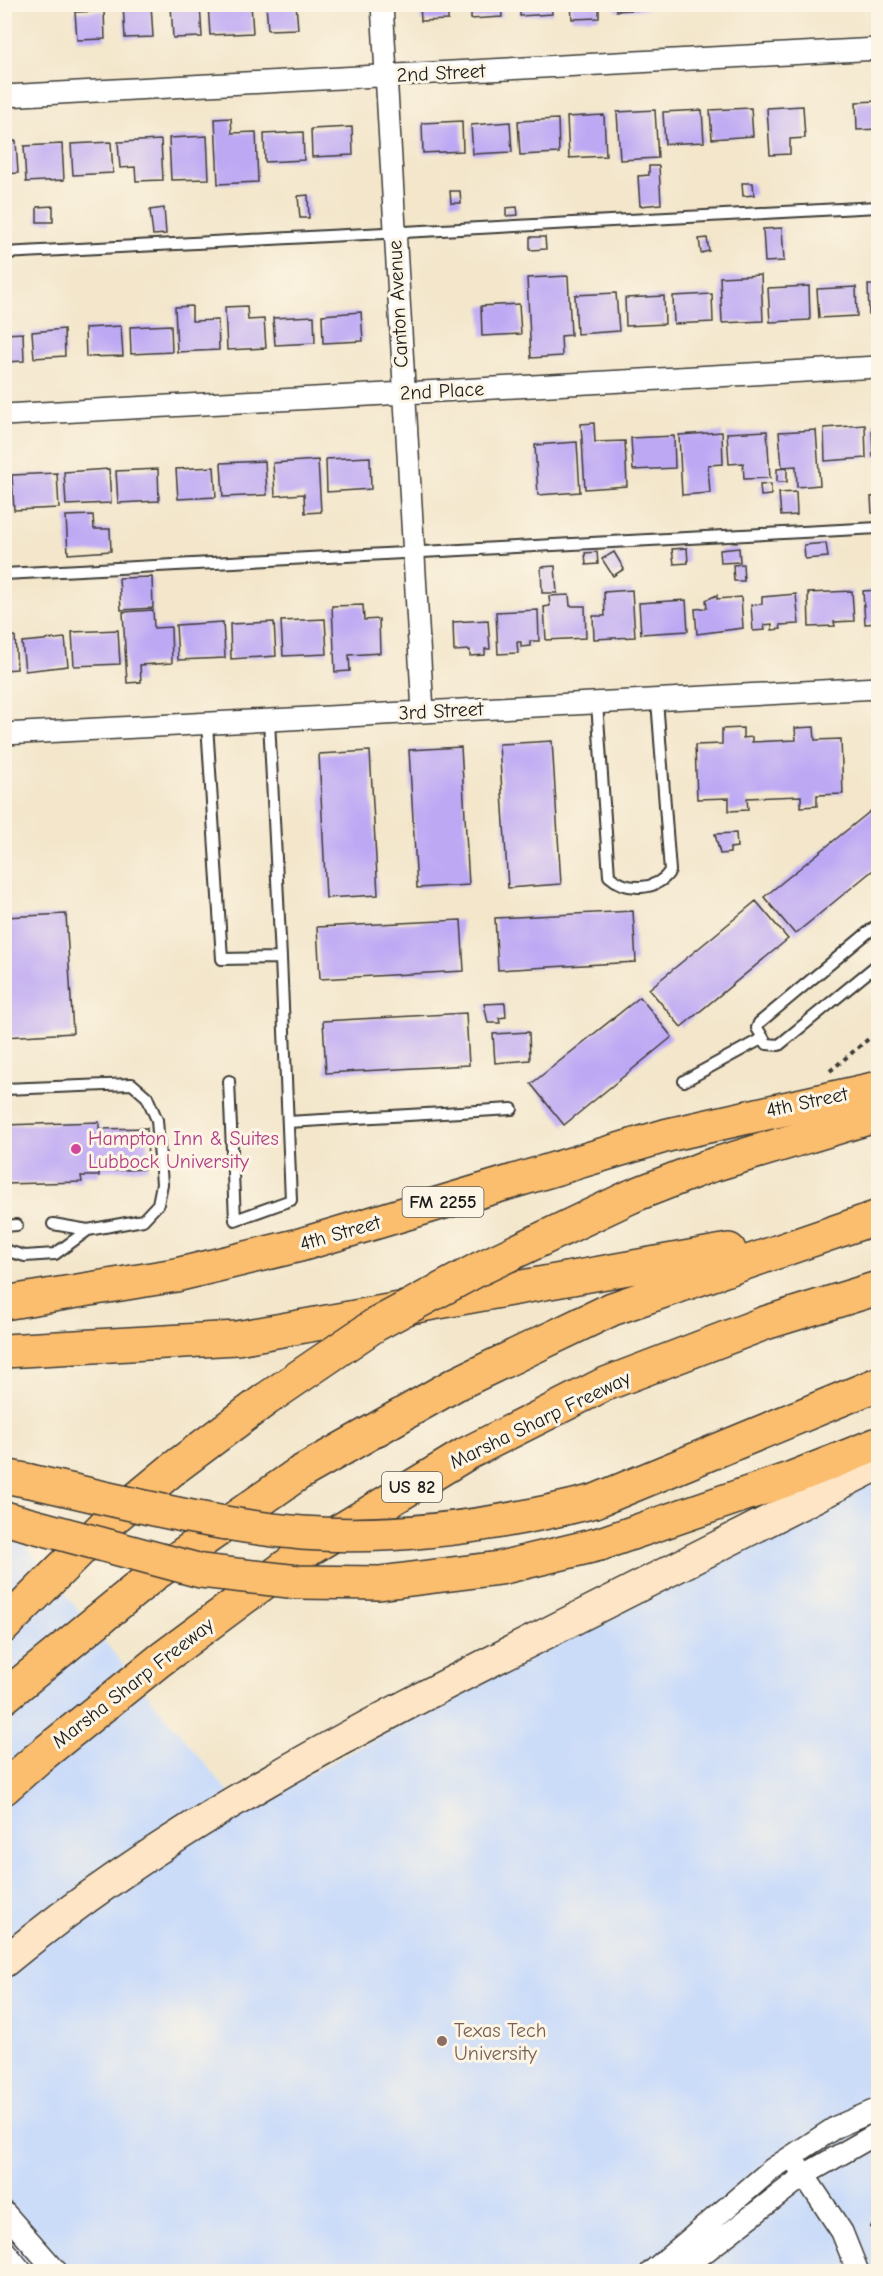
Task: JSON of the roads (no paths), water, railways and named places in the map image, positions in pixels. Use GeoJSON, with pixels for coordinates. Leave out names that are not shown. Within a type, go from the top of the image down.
{"type":"FeatureCollection","features":[{"type":"Feature","properties":{"kind":"main road","name":"4th Street"},"geometry":{"type":"LineString","coordinates":[[4,1303],[176,1275],[300,1245],[668,1135],[879,1088]]}},
{"type":"Feature","properties":{"kind":"main road"},"geometry":{"type":"LineString","coordinates":[[4,1626],[105,1525],[174,1468],[256,1407],[375,1325],[479,1269],[632,1196],[706,1167],[879,1115]]}},
{"type":"Feature","properties":{"kind":"main road"},"geometry":{"type":"LineString","coordinates":[[4,1351],[237,1338],[708,1255],[879,1215]]}},
{"type":"Feature","properties":{"kind":"main road"},"geometry":{"type":"LineString","coordinates":[[4,1697],[152,1576],[289,1481],[454,1385],[612,1309],[879,1215]]}},
{"type":"Feature","properties":{"kind":"main road","name":"Marsha Sharp Freeway"},"geometry":{"type":"LineString","coordinates":[[4,1788],[160,1660],[308,1550],[466,1454],[603,1385],[765,1323],[879,1288]]}},
{"type":"Feature","properties":{"kind":"main road"},"geometry":{"type":"LineString","coordinates":[[17,1479],[213,1521],[303,1533],[418,1533],[534,1516],[595,1501],[879,1384]]}},
{"type":"Feature","properties":{"kind":"main road"},"geometry":{"type":"LineString","coordinates":[[4,1518],[201,1571],[298,1582],[379,1583],[500,1568],[600,1544],[792,1478],[879,1444]]}},
{"type":"Feature","properties":{"kind":"main road"},"geometry":{"type":"LineString","coordinates":[[4,1962],[106,1884],[239,1797],[408,1703],[879,1465]]}},
{"type":"Feature","properties":{"kind":"street","name":"Canton Avenue"},"geometry":{"type":"LineString","coordinates":[[382,4],[423,712]]}},
{"type":"Feature","properties":{"kind":"street","name":"2nd Street"},"geometry":{"type":"LineString","coordinates":[[4,96],[879,49]]}},
{"type":"Feature","properties":{"kind":"street","name":"2nd Place"},"geometry":{"type":"LineString","coordinates":[[4,415],[879,367]]}},
{"type":"Feature","properties":{"kind":"street","name":"3rd Street"},"geometry":{"type":"LineString","coordinates":[[4,734],[879,688]]}},
{"type":"Feature","properties":{"kind":"street"},"geometry":{"type":"LineString","coordinates":[[651,2271],[790,2156],[836,2127],[879,2109]]}},
{"type":"Feature","properties":{"kind":"street"},"geometry":{"type":"LineString","coordinates":[[679,2271],[806,2174],[879,2133]]}},
{"type":"Feature","properties":{"kind":"street"},"geometry":{"type":"LineString","coordinates":[[790,2156],[806,2174],[842,2232],[858,2271]]}},
{"type":"Feature","properties":{"kind":"street"},"geometry":{"type":"LineString","coordinates":[[4,2212],[57,2271]]}},
{"type":"Feature","properties":{"kind":"street"},"geometry":{"type":"LineString","coordinates":[[4,2250],[22,2271]]}},
{"type":"Feature","properties":{"kind":"lane"},"geometry":{"type":"LineString","coordinates":[[4,254],[879,207]]}},
{"type":"Feature","properties":{"kind":"lane"},"geometry":{"type":"LineString","coordinates":[[4,574],[879,528]]}},
{"type":"Feature","properties":{"kind":"lane"},"geometry":{"type":"LineString","coordinates":[[597,703],[609,876],[619,885],[653,887],[663,882],[670,871],[657,700]]}},
{"type":"Feature","properties":{"kind":"lane"},"geometry":{"type":"LineString","coordinates":[[229,1081],[236,1220],[291,1200],[269,720]]}},
{"type":"Feature","properties":{"kind":"lane"},"geometry":{"type":"LineString","coordinates":[[207,724],[222,959],[281,958]]}},
{"type":"Feature","properties":{"kind":"lane"},"geometry":{"type":"LineString","coordinates":[[879,924],[759,1023],[758,1028],[767,1044],[779,1045],[879,963]]}},
{"type":"Feature","properties":{"kind":"lane"},"geometry":{"type":"LineString","coordinates":[[684,1081],[763,1038]]}},
{"type":"Feature","properties":{"kind":"lane"},"geometry":{"type":"LineString","coordinates":[[4,1089],[132,1084],[147,1097],[157,1120],[162,1184],[158,1204],[143,1220],[88,1230],[53,1224]]}},
{"type":"Feature","properties":{"kind":"lane"},"geometry":{"type":"LineString","coordinates":[[288,1122],[512,1109]]}},
{"type":"Feature","properties":{"kind":"lane"},"geometry":{"type":"LineString","coordinates":[[4,1226],[17,1225]]}},
{"type":"Feature","properties":{"kind":"lane"},"geometry":{"type":"LineString","coordinates":[[4,1250],[25,1256],[55,1254],[88,1230]]}},
{"type":"Feature","properties":{"kind":"place","name":"Hampton Inn & Suites Lubbock University"},"geometry":{"type":"Point","coordinates":[76,1149]}},
{"type":"Feature","properties":{"kind":"place","name":"Texas Tech University"},"geometry":{"type":"Point","coordinates":[442,2041]}}]}
